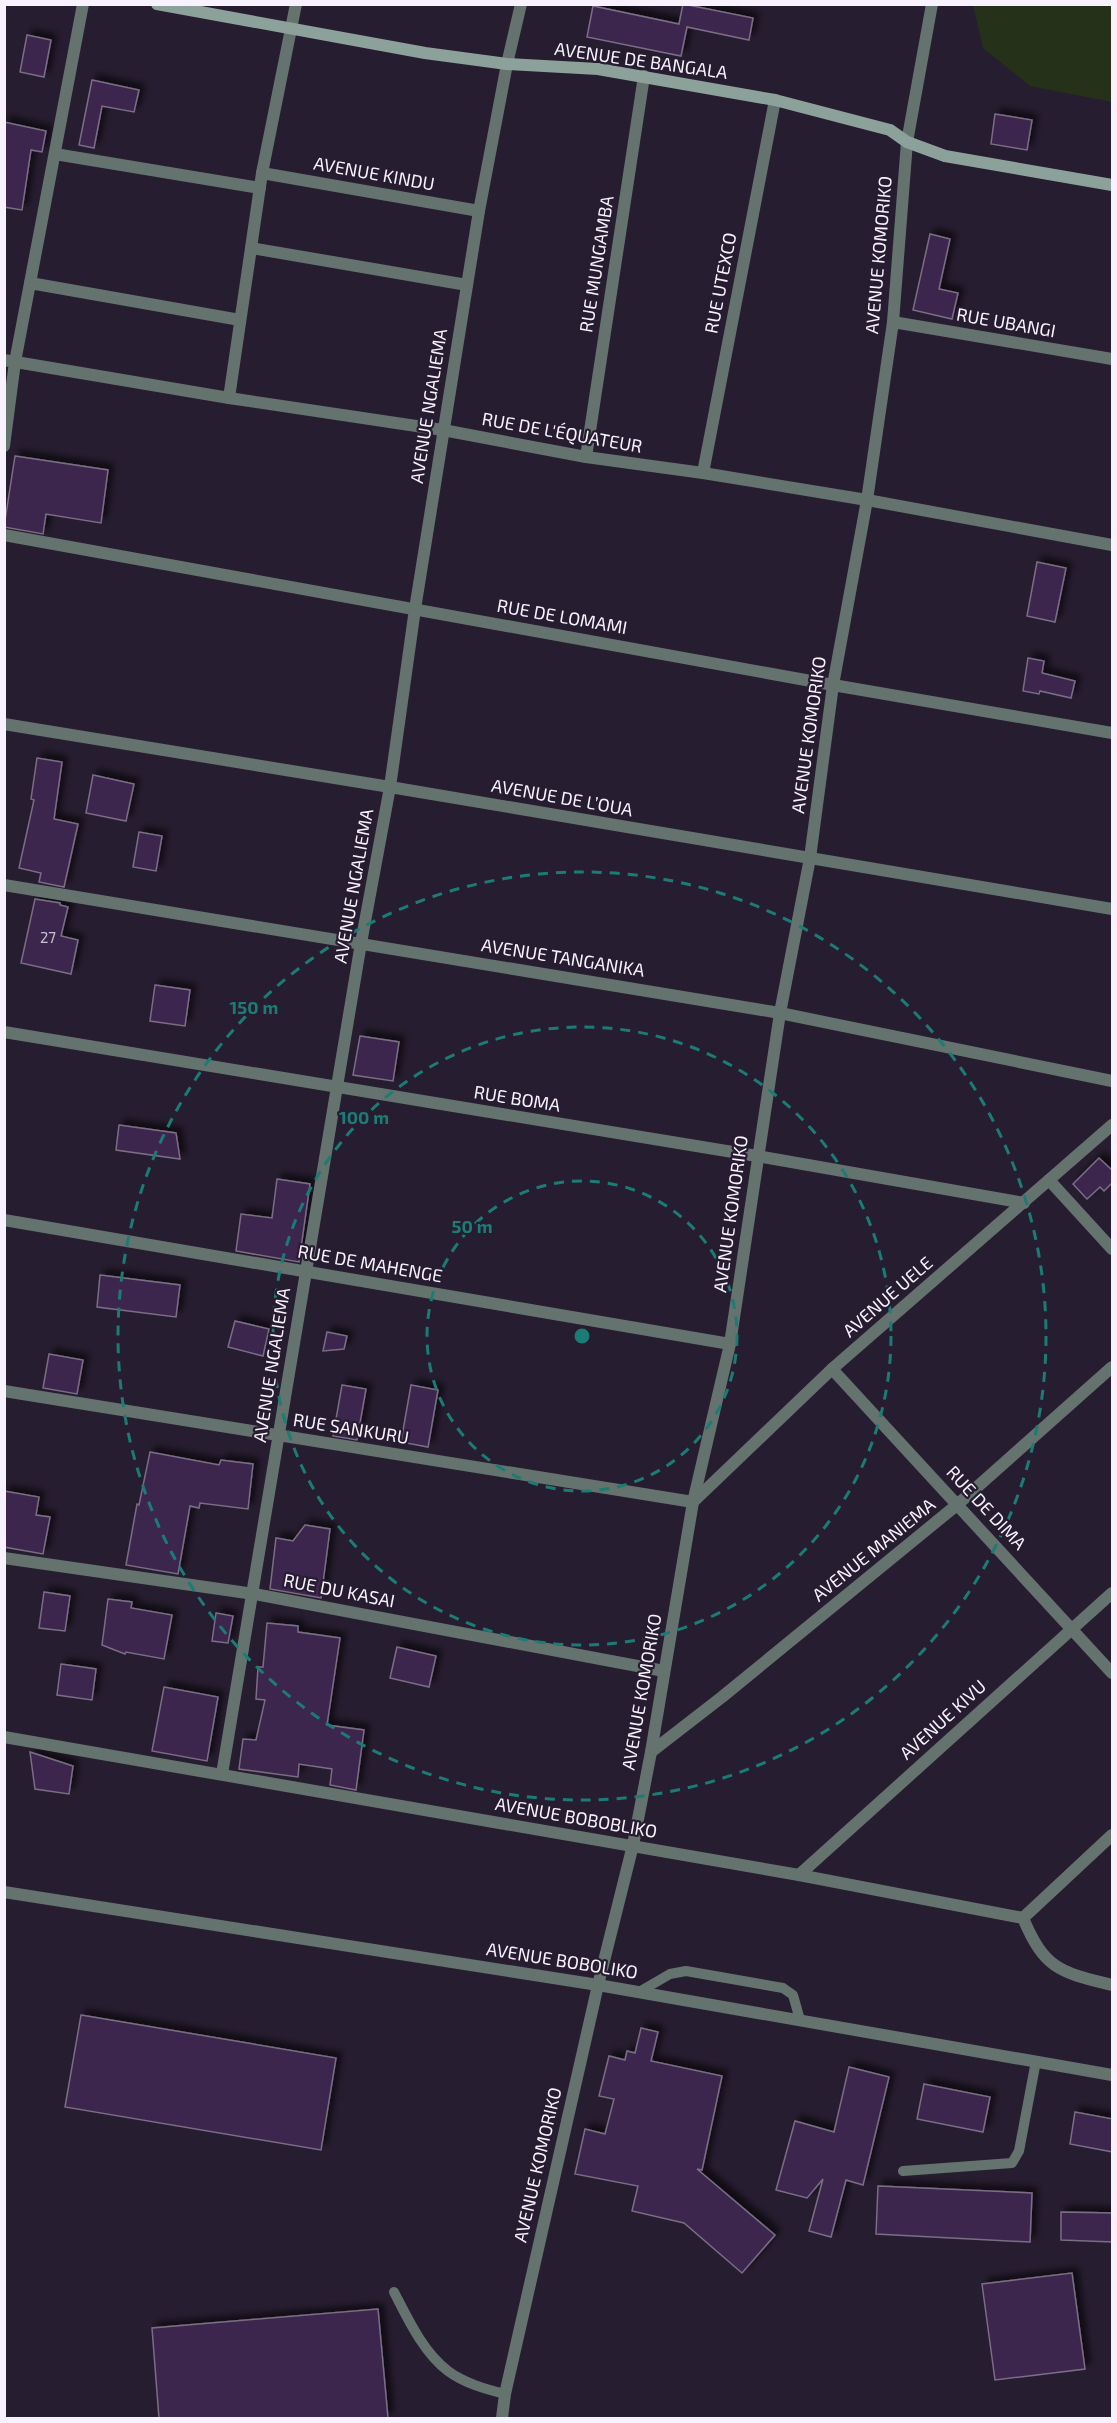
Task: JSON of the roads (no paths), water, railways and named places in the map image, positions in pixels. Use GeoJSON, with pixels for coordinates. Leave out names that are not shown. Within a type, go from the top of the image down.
{"type":"FeatureCollection","features":[{"type":"Feature","properties":{"kind":"main road","name":"AVENUE DE BANGALA"},"geometry":{"type":"LineString","coordinates":[[157,4],[424,53],[507,64],[565,66],[644,76],[775,100],[890,130],[907,142],[945,156],[1113,185]]}},
{"type":"Feature","properties":{"kind":"street"},"geometry":{"type":"LineString","coordinates":[[4,446],[10,361],[30,283],[83,4]]}},
{"type":"Feature","properties":{"kind":"street"},"geometry":{"type":"LineString","coordinates":[[229,398],[262,173],[296,4]]}},
{"type":"Feature","properties":{"kind":"street","name":"AVENUE NGALIEMA"},"geometry":{"type":"LineString","coordinates":[[222,1774],[254,1594],[278,1435],[361,943],[390,787],[415,609],[479,211],[521,4]]}},
{"type":"Feature","properties":{"kind":"street","name":"AVENUE KOMORIKO"},"geometry":{"type":"LineString","coordinates":[[502,2418],[505,2394],[598,1985],[633,1845],[693,1502],[730,1344],[780,1012],[810,858],[833,685],[867,500],[892,322],[907,142],[932,4]]}},
{"type":"Feature","properties":{"kind":"street","name":"RUE MUNGAMBA"},"geometry":{"type":"LineString","coordinates":[[586,457],[644,76]]}},
{"type":"Feature","properties":{"kind":"street","name":"RUE UTEXCO"},"geometry":{"type":"LineString","coordinates":[[703,473],[775,100]]}},
{"type":"Feature","properties":{"kind":"street"},"geometry":{"type":"LineString","coordinates":[[55,154],[260,188]]}},
{"type":"Feature","properties":{"kind":"street","name":"AVENUE KINDU"},"geometry":{"type":"LineString","coordinates":[[262,173],[479,211]]}},
{"type":"Feature","properties":{"kind":"street"},"geometry":{"type":"LineString","coordinates":[[251,248],[467,285]]}},
{"type":"Feature","properties":{"kind":"street"},"geometry":{"type":"LineString","coordinates":[[30,283],[240,320]]}},
{"type":"Feature","properties":{"kind":"street","name":"RUE UBANGI"},"geometry":{"type":"LineString","coordinates":[[892,322],[1113,359]]}},
{"type":"Feature","properties":{"kind":"street","name":"RUE DE L'ÉQUATEUR"},"geometry":{"type":"LineString","coordinates":[[10,361],[229,398],[443,430],[586,457],[703,473],[867,500],[1113,545]]}},
{"type":"Feature","properties":{"kind":"street","name":"RUE DE LOMAMI"},"geometry":{"type":"LineString","coordinates":[[4,535],[833,685],[1113,733]]}},
{"type":"Feature","properties":{"kind":"street","name":"AVENUE DE L’OUA"},"geometry":{"type":"LineString","coordinates":[[4,724],[1113,909]]}},
{"type":"Feature","properties":{"kind":"street","name":"AVENUE TANGANIKA"},"geometry":{"type":"LineString","coordinates":[[4,885],[780,1012],[1113,1081]]}},
{"type":"Feature","properties":{"kind":"street","name":"RUE BOMA"},"geometry":{"type":"LineString","coordinates":[[4,1032],[758,1156],[1024,1203]]}},
{"type":"Feature","properties":{"kind":"street","name":"AVENUE UELE"},"geometry":{"type":"LineString","coordinates":[[693,1502],[832,1369],[1113,1125]]}},
{"type":"Feature","properties":{"kind":"street"},"geometry":{"type":"LineString","coordinates":[[1049,1180],[1113,1249]]}},
{"type":"Feature","properties":{"kind":"street","name":"RUE DE MAHENGE"},"geometry":{"type":"LineString","coordinates":[[4,1220],[730,1344]]}},
{"type":"Feature","properties":{"kind":"street","name":"AVENUE MANIEMA"},"geometry":{"type":"LineString","coordinates":[[651,1752],[722,1698],[958,1504],[1113,1367]]}},
{"type":"Feature","properties":{"kind":"street","name":"RUE DE DIMA"},"geometry":{"type":"LineString","coordinates":[[832,1369],[1113,1673]]}},
{"type":"Feature","properties":{"kind":"street","name":"RUE SANKURU"},"geometry":{"type":"LineString","coordinates":[[4,1391],[693,1502]]}},
{"type":"Feature","properties":{"kind":"street","name":"RUE DU KASAI"},"geometry":{"type":"LineString","coordinates":[[4,1558],[254,1594],[664,1671]]}},
{"type":"Feature","properties":{"kind":"street","name":"AVENUE KIVU"},"geometry":{"type":"LineString","coordinates":[[799,1875],[1072,1627],[1113,1593]]}},
{"type":"Feature","properties":{"kind":"street","name":"AVENUE BOBOBLIKO"},"geometry":{"type":"LineString","coordinates":[[4,1737],[370,1802],[633,1845],[1023,1918]]}},
{"type":"Feature","properties":{"kind":"street"},"geometry":{"type":"LineString","coordinates":[[1113,1835],[1023,1918],[1033,1943],[1048,1961],[1068,1974],[1113,1985]]}},
{"type":"Feature","properties":{"kind":"street","name":"AVENUE BOBOLIKO"},"geometry":{"type":"LineString","coordinates":[[4,1892],[598,1985],[1113,2075]]}},
{"type":"Feature","properties":{"kind":"lane"},"geometry":{"type":"LineString","coordinates":[[639,1992],[670,1974],[686,1971],[783,1988],[793,1995],[800,2020]]}},
{"type":"Feature","properties":{"kind":"lane"},"geometry":{"type":"LineString","coordinates":[[903,2171],[1012,2163],[1019,2151],[1036,2061]]}},
{"type":"Feature","properties":{"kind":"lane"},"geometry":{"type":"LineString","coordinates":[[394,2292],[413,2327],[447,2371],[478,2387],[505,2394]]}}]}
